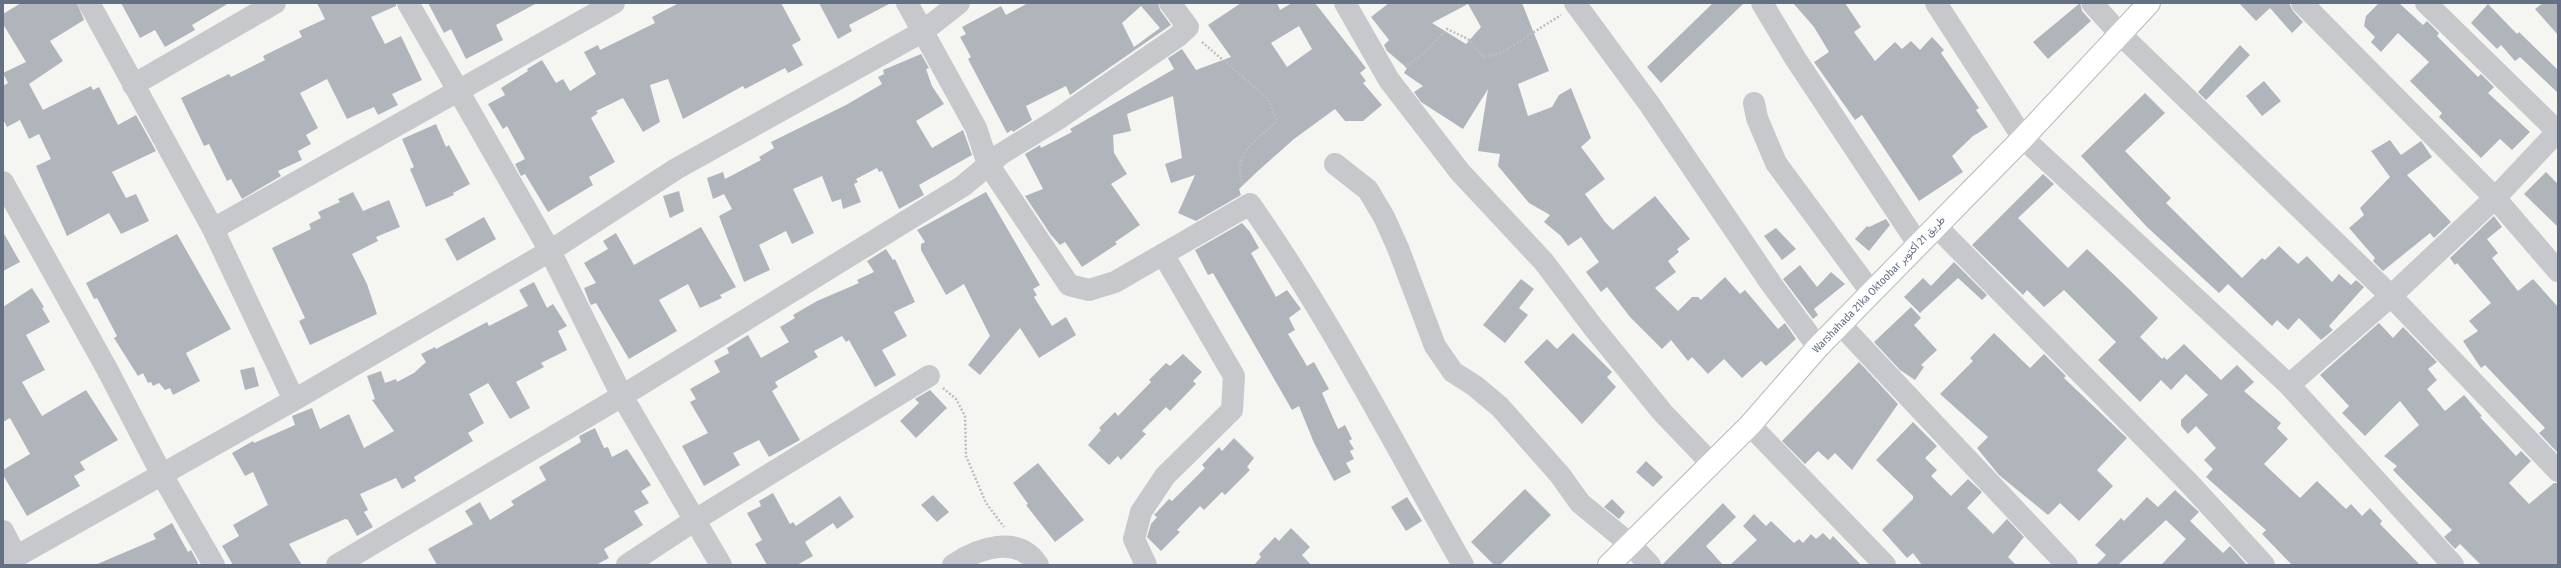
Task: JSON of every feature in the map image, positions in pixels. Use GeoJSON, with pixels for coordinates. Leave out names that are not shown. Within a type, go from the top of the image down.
{"type":"FeatureCollection","features":[{"type":"Feature","properties":{"kind":"main road","name":"Warshahada 21ka Oktoobar طريق 21 أكتوبر"},"geometry":{"type":"LineString","coordinates":[[1609,565],[1710,462],[1750,425],[1818,347],[2023,138],[2119,33],[2149,3]]}},
{"type":"Feature","properties":{"kind":"street"},"geometry":{"type":"LineString","coordinates":[[89,3],[213,229],[294,400]]}},
{"type":"Feature","properties":{"kind":"street"},"geometry":{"type":"LineString","coordinates":[[133,85],[275,3]]}},
{"type":"Feature","properties":{"kind":"street"},"geometry":{"type":"LineString","coordinates":[[408,3],[550,251],[622,396],[721,565]]}},
{"type":"Feature","properties":{"kind":"street"},"geometry":{"type":"LineString","coordinates":[[213,229],[459,92],[614,3]]}},
{"type":"Feature","properties":{"kind":"street"},"geometry":{"type":"LineString","coordinates":[[907,3],[976,128],[988,164],[1069,285],[1081,290],[1099,287],[1115,282],[1250,204],[1271,234],[1338,345],[1463,565]]}},
{"type":"Feature","properties":{"kind":"street"},"geometry":{"type":"LineString","coordinates":[[3,531],[10,560],[294,400],[550,251],[676,169],[922,32],[959,3]]}},
{"type":"Feature","properties":{"kind":"street"},"geometry":{"type":"LineString","coordinates":[[338,565],[622,396],[963,186],[988,164],[1022,139],[1058,119],[1116,80],[1188,27],[1170,3]]}},
{"type":"Feature","properties":{"kind":"street"},"geometry":{"type":"LineString","coordinates":[[1345,3],[1389,80],[1460,172],[1544,262],[1593,327],[1664,413],[1710,462]]}},
{"type":"Feature","properties":{"kind":"street"},"geometry":{"type":"LineString","coordinates":[[1762,3],[1795,58],[1918,244]]}},
{"type":"Feature","properties":{"kind":"street"},"geometry":{"type":"LineString","coordinates":[[1936,3],[2023,138],[2289,385],[2453,565]]}},
{"type":"Feature","properties":{"kind":"street"},"geometry":{"type":"LineString","coordinates":[[2092,3],[2119,33],[2391,296],[2558,471]]}},
{"type":"Feature","properties":{"kind":"street"},"geometry":{"type":"LineString","coordinates":[[2302,3],[2495,198],[2558,271]]}},
{"type":"Feature","properties":{"kind":"street"},"geometry":{"type":"LineString","coordinates":[[2289,385],[2391,296],[2495,198],[2558,132],[2426,3]]}},
{"type":"Feature","properties":{"kind":"street"},"geometry":{"type":"LineString","coordinates":[[1576,5],[1650,106],[1772,285],[1818,347]]}},
{"type":"Feature","properties":{"kind":"street"},"geometry":{"type":"LineString","coordinates":[[1754,103],[1757,118],[1776,164],[1871,292]]}},
{"type":"Feature","properties":{"kind":"street"},"geometry":{"type":"LineString","coordinates":[[1335,164],[1368,190],[1384,217],[1398,248],[1434,346],[1453,372],[1475,386],[1500,407],[1560,475],[1580,503],[1630,544],[1650,565]]}},
{"type":"Feature","properties":{"kind":"street"},"geometry":{"type":"LineString","coordinates":[[3,182],[107,369],[162,475],[214,565]]}},
{"type":"Feature","properties":{"kind":"street"},"geometry":{"type":"LineString","coordinates":[[1936,226],[2189,483],[2264,565]]}},
{"type":"Feature","properties":{"kind":"street"},"geometry":{"type":"LineString","coordinates":[[1146,565],[1134,538],[1141,512],[1165,476],[1232,410],[1234,376],[1162,254]]}},
{"type":"Feature","properties":{"kind":"street"},"geometry":{"type":"LineString","coordinates":[[1841,325],[2068,565]]}},
{"type":"Feature","properties":{"kind":"street"},"geometry":{"type":"LineString","coordinates":[[627,565],[695,520],[929,376]]}},
{"type":"Feature","properties":{"kind":"street"},"geometry":{"type":"LineString","coordinates":[[1750,425],[1885,565]]}},
{"type":"Feature","properties":{"kind":"street"},"geometry":{"type":"LineString","coordinates":[[953,565],[980,551],[1008,546],[1019,548],[1029,554],[1038,565]]}},
{"type":"Feature","properties":{"kind":"path"},"geometry":{"type":"LineString","coordinates":[[1389,80],[1423,54],[1447,29],[1468,39],[1484,57],[1492,56],[1576,5]]}},
{"type":"Feature","properties":{"kind":"path"},"geometry":{"type":"LineString","coordinates":[[1188,27],[1210,50],[1268,99],[1276,121],[1240,159],[1238,171],[1250,204]]}},
{"type":"Feature","properties":{"kind":"path"},"geometry":{"type":"LineString","coordinates":[[929,376],[956,399],[965,416],[966,456],[986,503],[1019,548]]}},
{"type":"Feature","properties":{"kind":"building"},"geometry":{"type":"Polygon","coordinates":[[[21,3],[77,3],[84,20],[50,41],[63,61],[29,84],[43,110],[91,86],[93,90],[99,87],[118,125],[136,115],[156,151],[112,172],[126,198],[136,194],[149,221],[121,234],[109,213],[67,236],[36,166],[51,159],[39,134],[29,139],[20,120],[7,127],[3,119],[3,86],[8,83],[3,73],[26,62],[3,24],[3,14],[21,3]]]}},
{"type":"Feature","properties":{"kind":"building"},"geometry":{"type":"Polygon","coordinates":[[[121,3],[229,3],[192,25],[195,30],[165,47],[155,30],[140,38],[121,3]]]}},
{"type":"Feature","properties":{"kind":"building"},"geometry":{"type":"Polygon","coordinates":[[[317,3],[396,3],[396,6],[371,17],[385,44],[401,36],[422,80],[392,94],[398,105],[378,115],[374,107],[347,119],[327,79],[300,93],[318,128],[306,135],[311,144],[298,151],[302,160],[278,171],[281,176],[242,199],[231,179],[227,181],[209,144],[204,146],[181,98],[229,74],[231,77],[265,60],[263,56],[302,37],[299,31],[325,19],[317,3]]]}},
{"type":"Feature","properties":{"kind":"building"},"geometry":{"type":"Polygon","coordinates":[[[428,3],[537,3],[496,25],[503,40],[466,59],[451,29],[444,33],[428,3]]]}},
{"type":"Feature","properties":{"kind":"building"},"geometry":{"type":"Polygon","coordinates":[[[679,3],[781,3],[801,40],[792,45],[803,65],[788,73],[785,68],[745,89],[743,86],[683,119],[668,79],[650,85],[660,122],[643,132],[623,98],[596,111],[598,113],[591,118],[615,162],[589,177],[593,185],[548,212],[525,174],[521,176],[515,164],[525,159],[507,126],[503,129],[488,104],[505,95],[501,88],[542,60],[556,83],[563,79],[570,91],[596,74],[584,52],[598,45],[600,50],[655,23],[652,17],[679,3]]]}},
{"type":"Feature","properties":{"kind":"building"},"geometry":{"type":"Polygon","coordinates":[[[819,3],[891,3],[849,25],[852,31],[838,39],[819,3]]]}},
{"type":"Feature","properties":{"kind":"building"},"geometry":{"type":"Polygon","coordinates":[[[1028,3],[1158,3],[1160,10],[1171,25],[1070,95],[1066,86],[1026,106],[1032,120],[1013,132],[1012,130],[1007,133],[968,59],[971,57],[960,37],[966,34],[962,27],[1001,6],[1006,15],[1028,3]],[[1141,6],[1122,23],[1134,47],[1160,28],[1141,6]]]}},
{"type":"Feature","properties":{"kind":"building"},"geometry":{"type":"Polygon","coordinates":[[[1241,3],[1277,3],[1280,10],[1292,3],[1315,3],[1366,68],[1360,73],[1366,81],[1363,83],[1382,105],[1363,121],[1345,121],[1335,109],[1294,139],[1259,170],[1239,189],[1241,195],[1196,221],[1178,213],[1195,175],[1171,183],[1165,164],[1182,158],[1173,96],[1127,114],[1131,131],[1113,135],[1114,153],[1127,174],[1111,184],[1140,225],[1115,242],[1117,244],[1082,267],[1065,242],[1060,245],[1051,235],[1025,196],[1043,189],[1025,154],[1040,145],[1041,148],[1072,132],[1070,129],[1174,69],[1168,58],[1182,49],[1196,70],[1231,57],[1208,25],[1241,3]],[[1299,26],[1271,43],[1287,67],[1312,49],[1299,26]]]}},
{"type":"Feature","properties":{"kind":"building"},"geometry":{"type":"Polygon","coordinates":[[[1389,3],[1522,3],[1549,71],[1518,84],[1528,116],[1552,107],[1559,95],[1571,88],[1591,138],[1581,147],[1605,179],[1585,194],[1605,222],[1613,230],[1655,196],[1690,239],[1677,249],[1679,252],[1668,261],[1676,272],[1655,288],[1678,311],[1692,297],[1698,297],[1701,300],[1725,277],[1740,294],[1745,290],[1778,329],[1785,323],[1796,339],[1766,366],[1761,361],[1742,378],[1724,359],[1708,374],[1692,357],[1688,361],[1671,340],[1662,349],[1630,317],[1607,287],[1601,292],[1586,272],[1599,262],[1581,237],[1568,246],[1561,236],[1544,222],[1550,215],[1529,203],[1498,166],[1500,154],[1478,151],[1488,89],[1463,129],[1421,102],[1414,92],[1423,86],[1404,73],[1407,68],[1387,51],[1384,45],[1389,40],[1371,17],[1389,3]],[[1468,4],[1432,23],[1466,44],[1481,27],[1468,4]]]}},
{"type":"Feature","properties":{"kind":"building"},"geometry":{"type":"Polygon","coordinates":[[[1713,3],[1744,3],[1661,83],[1647,67],[1713,3]]]}},
{"type":"Feature","properties":{"kind":"building"},"geometry":{"type":"Polygon","coordinates":[[[1793,3],[1845,3],[1861,27],[1854,32],[1875,61],[1895,42],[1902,49],[1911,41],[1920,50],[1932,37],[1944,50],[1941,53],[1979,108],[1976,110],[1988,127],[1973,136],[1952,156],[1963,172],[1919,201],[1862,115],[1855,120],[1814,62],[1829,52],[1814,27],[1793,3]]]}},
{"type":"Feature","properties":{"kind":"building"},"geometry":{"type":"Polygon","coordinates":[[[2080,3],[2082,11],[2091,21],[2048,59],[2033,42],[2080,3]]]}},
{"type":"Feature","properties":{"kind":"building"},"geometry":{"type":"Polygon","coordinates":[[[2239,3],[2289,3],[2293,11],[2303,22],[2292,33],[2270,8],[2256,21],[2239,3]]]}},
{"type":"Feature","properties":{"kind":"building"},"geometry":{"type":"Polygon","coordinates":[[[2379,3],[2399,3],[2423,25],[2427,21],[2439,33],[2437,36],[2478,77],[2481,74],[2494,87],[2488,93],[2530,132],[2512,150],[2500,139],[2481,158],[2439,117],[2442,113],[2410,81],[2429,62],[2398,33],[2381,52],[2371,42],[2375,37],[2364,26],[2366,16],[2379,3]]]}},
{"type":"Feature","properties":{"kind":"building"},"geometry":{"type":"Polygon","coordinates":[[[2543,3],[2558,3],[2558,35],[2535,9],[2543,3]]]}},
{"type":"Feature","properties":{"kind":"building"},"geometry":{"type":"Polygon","coordinates":[[[2488,4],[2517,34],[2519,32],[2558,70],[2558,93],[2520,57],[2515,61],[2501,45],[2497,49],[2471,23],[2488,4]]]}},
{"type":"Feature","properties":{"kind":"building"},"geometry":{"type":"Polygon","coordinates":[[[2240,45],[2250,55],[2206,100],[2198,92],[2240,45]]]}},
{"type":"Feature","properties":{"kind":"building"},"geometry":{"type":"Polygon","coordinates":[[[921,54],[929,68],[926,69],[932,86],[944,104],[916,121],[932,148],[963,130],[972,155],[919,185],[924,195],[899,209],[882,171],[879,172],[877,168],[856,179],[858,182],[854,184],[861,202],[843,209],[841,199],[832,202],[822,176],[793,189],[814,233],[792,244],[786,231],[759,245],[770,270],[744,282],[719,216],[732,209],[724,194],[713,199],[707,178],[723,172],[725,179],[761,160],[759,157],[774,148],[771,142],[846,105],[882,84],[878,77],[884,74],[883,70],[921,54]]]}},
{"type":"Feature","properties":{"kind":"building"},"geometry":{"type":"Polygon","coordinates":[[[2264,81],[2281,101],[2262,116],[2246,96],[2264,81]]]}},
{"type":"Feature","properties":{"kind":"building"},"geometry":{"type":"Polygon","coordinates":[[[2145,93],[2165,113],[2125,151],[2171,198],[2166,203],[2242,278],[2262,258],[2265,260],[2279,246],[2298,264],[2307,256],[2332,282],[2339,274],[2351,285],[2356,280],[2364,287],[2329,326],[2333,330],[2321,340],[2299,318],[2288,330],[2277,320],[2272,326],[2228,284],[2219,293],[2147,227],[2081,156],[2145,93]]]}},
{"type":"Feature","properties":{"kind":"building"},"geometry":{"type":"Polygon","coordinates":[[[436,124],[446,147],[449,145],[470,184],[453,193],[454,195],[426,207],[410,169],[414,167],[402,139],[436,124]]]}},
{"type":"Feature","properties":{"kind":"building"},"geometry":{"type":"Polygon","coordinates":[[[2390,140],[2401,155],[2421,141],[2432,157],[2407,175],[2451,222],[2434,238],[2430,233],[2383,271],[2373,261],[2375,258],[2349,228],[2364,215],[2360,208],[2390,177],[2371,151],[2390,140]]]}},
{"type":"Feature","properties":{"kind":"building"},"geometry":{"type":"Polygon","coordinates":[[[2546,172],[2558,184],[2558,227],[2524,194],[2546,172]]]}},
{"type":"Feature","properties":{"kind":"building"},"geometry":{"type":"Polygon","coordinates":[[[2043,174],[2054,184],[2018,218],[2068,268],[2087,249],[2130,290],[2158,318],[2140,337],[2162,359],[2164,357],[2167,360],[2184,344],[2221,380],[2237,365],[2254,382],[2244,391],[2281,423],[2277,428],[2288,439],[2264,464],[2300,498],[2317,481],[2346,509],[2351,504],[2362,516],[2370,508],[2382,521],[2380,524],[2420,565],[2292,565],[2262,534],[2266,530],[2206,477],[2213,469],[2204,460],[2216,448],[2196,426],[2188,434],[2181,426],[2181,420],[2208,395],[2186,374],[2171,390],[2161,380],[2140,402],[2098,360],[2116,342],[2064,290],[2044,307],[2027,290],[2023,295],[1972,245],[2043,174]]]}},
{"type":"Feature","properties":{"kind":"building"},"geometry":{"type":"Polygon","coordinates":[[[679,191],[684,211],[670,218],[663,196],[679,191]]]}},
{"type":"Feature","properties":{"kind":"building"},"geometry":{"type":"Polygon","coordinates":[[[353,192],[363,211],[389,200],[400,227],[376,237],[378,241],[352,254],[367,284],[377,314],[310,345],[299,321],[305,318],[272,248],[311,229],[309,224],[321,218],[318,212],[340,202],[338,199],[353,192]]]}},
{"type":"Feature","properties":{"kind":"building"},"geometry":{"type":"Polygon","coordinates":[[[986,192],[1040,285],[1033,289],[1037,295],[1034,297],[1052,326],[1066,317],[1076,335],[1039,358],[1020,328],[980,375],[968,365],[990,336],[964,284],[946,295],[921,250],[921,244],[925,242],[917,230],[986,192]]]}},
{"type":"Feature","properties":{"kind":"building"},"geometry":{"type":"Polygon","coordinates":[[[2494,216],[2502,227],[2487,239],[2498,253],[2492,258],[2518,291],[2533,279],[2558,307],[2558,453],[2539,433],[2545,428],[2485,365],[2481,368],[2463,341],[2478,331],[2469,321],[2491,303],[2457,263],[2455,265],[2450,258],[2494,216]]]}},
{"type":"Feature","properties":{"kind":"building"},"geometry":{"type":"Polygon","coordinates":[[[484,217],[496,239],[457,261],[445,239],[484,217]]]}},
{"type":"Feature","properties":{"kind":"building"},"geometry":{"type":"Polygon","coordinates":[[[1886,219],[1890,225],[1869,251],[1855,239],[1867,226],[1869,227],[1886,219]]]}},
{"type":"Feature","properties":{"kind":"building"},"geometry":{"type":"Polygon","coordinates":[[[1242,223],[1250,232],[1259,248],[1251,253],[1276,297],[1287,290],[1301,309],[1289,318],[1295,330],[1288,334],[1307,366],[1314,362],[1329,389],[1322,393],[1338,429],[1345,425],[1352,439],[1349,441],[1354,449],[1350,451],[1354,459],[1346,463],[1351,472],[1334,481],[1314,443],[1299,406],[1292,410],[1213,273],[1208,275],[1195,250],[1242,223]]]}},
{"type":"Feature","properties":{"kind":"building"},"geometry":{"type":"Polygon","coordinates":[[[701,227],[736,287],[720,295],[722,298],[700,308],[688,284],[659,300],[677,331],[629,359],[596,303],[591,305],[589,301],[584,288],[596,283],[584,263],[608,249],[603,241],[616,233],[634,265],[701,227]]]}},
{"type":"Feature","properties":{"kind":"building"},"geometry":{"type":"Polygon","coordinates":[[[1776,228],[1796,249],[1782,260],[1764,236],[1776,228]]]}},
{"type":"Feature","properties":{"kind":"building"},"geometry":{"type":"Polygon","coordinates":[[[3,232],[20,262],[3,271],[3,232]]]}},
{"type":"Feature","properties":{"kind":"building"},"geometry":{"type":"Polygon","coordinates":[[[177,234],[231,329],[186,353],[200,381],[173,395],[170,388],[165,390],[159,383],[153,386],[151,382],[148,383],[143,373],[138,376],[114,338],[117,336],[97,298],[94,299],[86,283],[177,234]]]}},
{"type":"Feature","properties":{"kind":"building"},"geometry":{"type":"Polygon","coordinates":[[[886,249],[893,260],[895,259],[915,302],[894,312],[907,336],[882,350],[896,375],[875,387],[849,340],[846,342],[842,336],[814,351],[818,357],[775,382],[778,387],[772,391],[800,440],[769,457],[759,440],[733,453],[740,465],[704,486],[682,446],[708,433],[690,402],[696,399],[690,389],[720,372],[714,361],[729,353],[727,348],[748,335],[761,358],[789,342],[780,327],[795,318],[793,315],[817,301],[859,283],[857,280],[874,272],[867,261],[886,249]]]}},
{"type":"Feature","properties":{"kind":"building"},"geometry":{"type":"Polygon","coordinates":[[[1954,262],[1987,295],[1982,300],[1958,278],[1920,313],[1904,297],[1923,278],[1931,286],[1954,262]]]}},
{"type":"Feature","properties":{"kind":"building"},"geometry":{"type":"Polygon","coordinates":[[[1800,265],[1817,287],[1831,272],[1845,284],[1814,309],[1818,315],[1813,319],[1783,279],[1800,265]]]}},
{"type":"Feature","properties":{"kind":"building"},"geometry":{"type":"Polygon","coordinates":[[[1521,279],[1534,289],[1519,308],[1528,315],[1505,343],[1483,325],[1521,279]]]}},
{"type":"Feature","properties":{"kind":"building"},"geometry":{"type":"Polygon","coordinates":[[[534,282],[547,308],[553,304],[567,326],[558,331],[567,350],[541,363],[544,367],[516,382],[530,408],[510,419],[488,383],[469,394],[484,423],[468,433],[473,441],[414,477],[416,481],[402,489],[396,478],[360,494],[368,510],[364,512],[373,527],[357,536],[348,520],[345,519],[289,544],[302,565],[233,565],[222,546],[239,536],[233,525],[268,505],[253,472],[245,476],[232,453],[253,441],[254,443],[295,425],[292,416],[312,408],[320,429],[349,414],[364,448],[394,431],[372,400],[375,399],[367,376],[381,371],[385,383],[396,379],[397,382],[414,373],[426,362],[421,354],[435,347],[436,349],[487,322],[489,326],[528,306],[519,290],[534,282]]]}},
{"type":"Feature","properties":{"kind":"building"},"geometry":{"type":"Polygon","coordinates":[[[32,288],[44,307],[42,308],[50,322],[26,335],[45,370],[22,382],[42,416],[86,390],[118,440],[80,462],[85,470],[74,476],[80,486],[27,516],[3,475],[3,470],[30,454],[10,418],[3,422],[3,307],[32,288]]]}},
{"type":"Feature","properties":{"kind":"building"},"geometry":{"type":"Polygon","coordinates":[[[1911,307],[1921,318],[1914,325],[1937,350],[1921,365],[1924,367],[1915,380],[1900,370],[1874,342],[1911,307]]]}},
{"type":"Feature","properties":{"kind":"building"},"geometry":{"type":"Polygon","coordinates":[[[2379,323],[2393,338],[2403,327],[2437,362],[2428,369],[2437,380],[2427,389],[2445,411],[2464,395],[2482,416],[2480,417],[2516,456],[2521,451],[2531,461],[2509,483],[2529,504],[2554,483],[2558,483],[2558,565],[2481,565],[2460,544],[2455,549],[2444,537],[2452,530],[2393,470],[2397,466],[2384,456],[2419,425],[2400,401],[2365,436],[2342,413],[2349,406],[2320,375],[2379,323]]]}},
{"type":"Feature","properties":{"kind":"building"},"geometry":{"type":"Polygon","coordinates":[[[1573,333],[1612,372],[1607,377],[1616,387],[1582,424],[1524,362],[1547,339],[1557,349],[1573,333]]]}},
{"type":"Feature","properties":{"kind":"building"},"geometry":{"type":"Polygon","coordinates":[[[1994,333],[2030,368],[2044,354],[2066,376],[2064,378],[2127,438],[2097,470],[2113,486],[2079,521],[2060,503],[2048,515],[1999,475],[1977,448],[1988,437],[1940,394],[1973,361],[1970,358],[1994,333]]]}},
{"type":"Feature","properties":{"kind":"building"},"geometry":{"type":"Polygon","coordinates":[[[1183,354],[1202,372],[1193,381],[1196,384],[1170,411],[1166,407],[1142,431],[1146,434],[1121,460],[1118,456],[1109,465],[1088,445],[1101,430],[1099,428],[1115,412],[1118,416],[1151,382],[1149,380],[1166,363],[1170,366],[1183,354]]]}},
{"type":"Feature","properties":{"kind":"building"},"geometry":{"type":"Polygon","coordinates":[[[1859,362],[1898,404],[1852,470],[1835,453],[1828,460],[1818,451],[1805,464],[1782,441],[1859,362]]]}},
{"type":"Feature","properties":{"kind":"building"},"geometry":{"type":"Polygon","coordinates":[[[254,367],[259,386],[245,390],[240,370],[254,367]]]}},
{"type":"Feature","properties":{"kind":"building"},"geometry":{"type":"Polygon","coordinates":[[[930,390],[947,408],[916,438],[900,421],[919,403],[915,399],[930,390]]]}},
{"type":"Feature","properties":{"kind":"building"},"geometry":{"type":"Polygon","coordinates":[[[1913,422],[1937,446],[1925,458],[1937,470],[1931,476],[1951,496],[1968,479],[1982,492],[1967,508],[1993,534],[2007,519],[2024,537],[2008,557],[2016,565],[1922,565],[1913,553],[1907,558],[1882,530],[1913,499],[1913,496],[1876,460],[1913,422]]]}},
{"type":"Feature","properties":{"kind":"building"},"geometry":{"type":"Polygon","coordinates":[[[595,428],[604,448],[608,447],[612,457],[627,449],[651,485],[641,491],[649,503],[634,511],[643,525],[604,549],[609,558],[596,565],[437,565],[428,549],[473,524],[465,511],[480,502],[490,520],[514,505],[511,501],[546,480],[539,467],[581,442],[579,436],[595,428]]]}},
{"type":"Feature","properties":{"kind":"building"},"geometry":{"type":"Polygon","coordinates":[[[1234,438],[1254,458],[1247,467],[1250,470],[1225,495],[1222,492],[1204,510],[1200,506],[1177,530],[1180,532],[1161,551],[1147,537],[1151,524],[1157,517],[1154,515],[1169,499],[1172,501],[1205,468],[1202,465],[1219,447],[1222,451],[1234,438]]]}},
{"type":"Feature","properties":{"kind":"building"},"geometry":{"type":"Polygon","coordinates":[[[1646,461],[1663,477],[1653,487],[1636,472],[1646,461]]]}},
{"type":"Feature","properties":{"kind":"building"},"geometry":{"type":"Polygon","coordinates":[[[1038,463],[1084,520],[1055,542],[1026,505],[1028,504],[1013,483],[1038,463]]]}},
{"type":"Feature","properties":{"kind":"building"},"geometry":{"type":"Polygon","coordinates":[[[1525,489],[1551,515],[1500,565],[1494,565],[1471,542],[1525,489]]]}},
{"type":"Feature","properties":{"kind":"building"},"geometry":{"type":"Polygon","coordinates":[[[2175,490],[2199,512],[2190,521],[2223,553],[2230,546],[2247,565],[2161,565],[2186,539],[2166,520],[2118,565],[2096,565],[2106,555],[2095,545],[2121,518],[2124,521],[2147,497],[2158,507],[2175,490]]]}},
{"type":"Feature","properties":{"kind":"building"},"geometry":{"type":"Polygon","coordinates":[[[773,493],[790,524],[793,522],[796,526],[840,496],[854,517],[837,529],[833,523],[805,542],[813,556],[797,565],[767,565],[755,544],[762,540],[747,513],[761,506],[759,501],[773,493]]]}},
{"type":"Feature","properties":{"kind":"building"},"geometry":{"type":"Polygon","coordinates":[[[933,495],[949,512],[937,522],[921,505],[933,495]]]}},
{"type":"Feature","properties":{"kind":"building"},"geometry":{"type":"Polygon","coordinates":[[[1407,497],[1422,521],[1406,531],[1391,507],[1407,497]]]}},
{"type":"Feature","properties":{"kind":"building"},"geometry":{"type":"Polygon","coordinates":[[[1612,499],[1625,512],[1619,519],[1604,507],[1612,499]]]}},
{"type":"Feature","properties":{"kind":"building"},"geometry":{"type":"Polygon","coordinates":[[[1723,503],[1736,517],[1706,546],[1723,565],[1662,565],[1723,503]]]}},
{"type":"Feature","properties":{"kind":"building"},"geometry":{"type":"Polygon","coordinates":[[[1754,514],[1766,526],[1771,521],[1794,543],[1799,539],[1803,543],[1811,534],[1816,539],[1823,533],[1830,540],[1833,536],[1861,565],[1730,565],[1757,540],[1743,526],[1754,514]]]}},
{"type":"Feature","properties":{"kind":"building"},"geometry":{"type":"Polygon","coordinates":[[[172,523],[188,552],[191,550],[198,563],[196,565],[95,565],[156,539],[153,534],[172,523]]]}},
{"type":"Feature","properties":{"kind":"building"},"geometry":{"type":"Polygon","coordinates":[[[1291,528],[1310,547],[1302,555],[1311,565],[1254,565],[1261,557],[1259,554],[1275,537],[1279,541],[1291,528]]]}}]}
